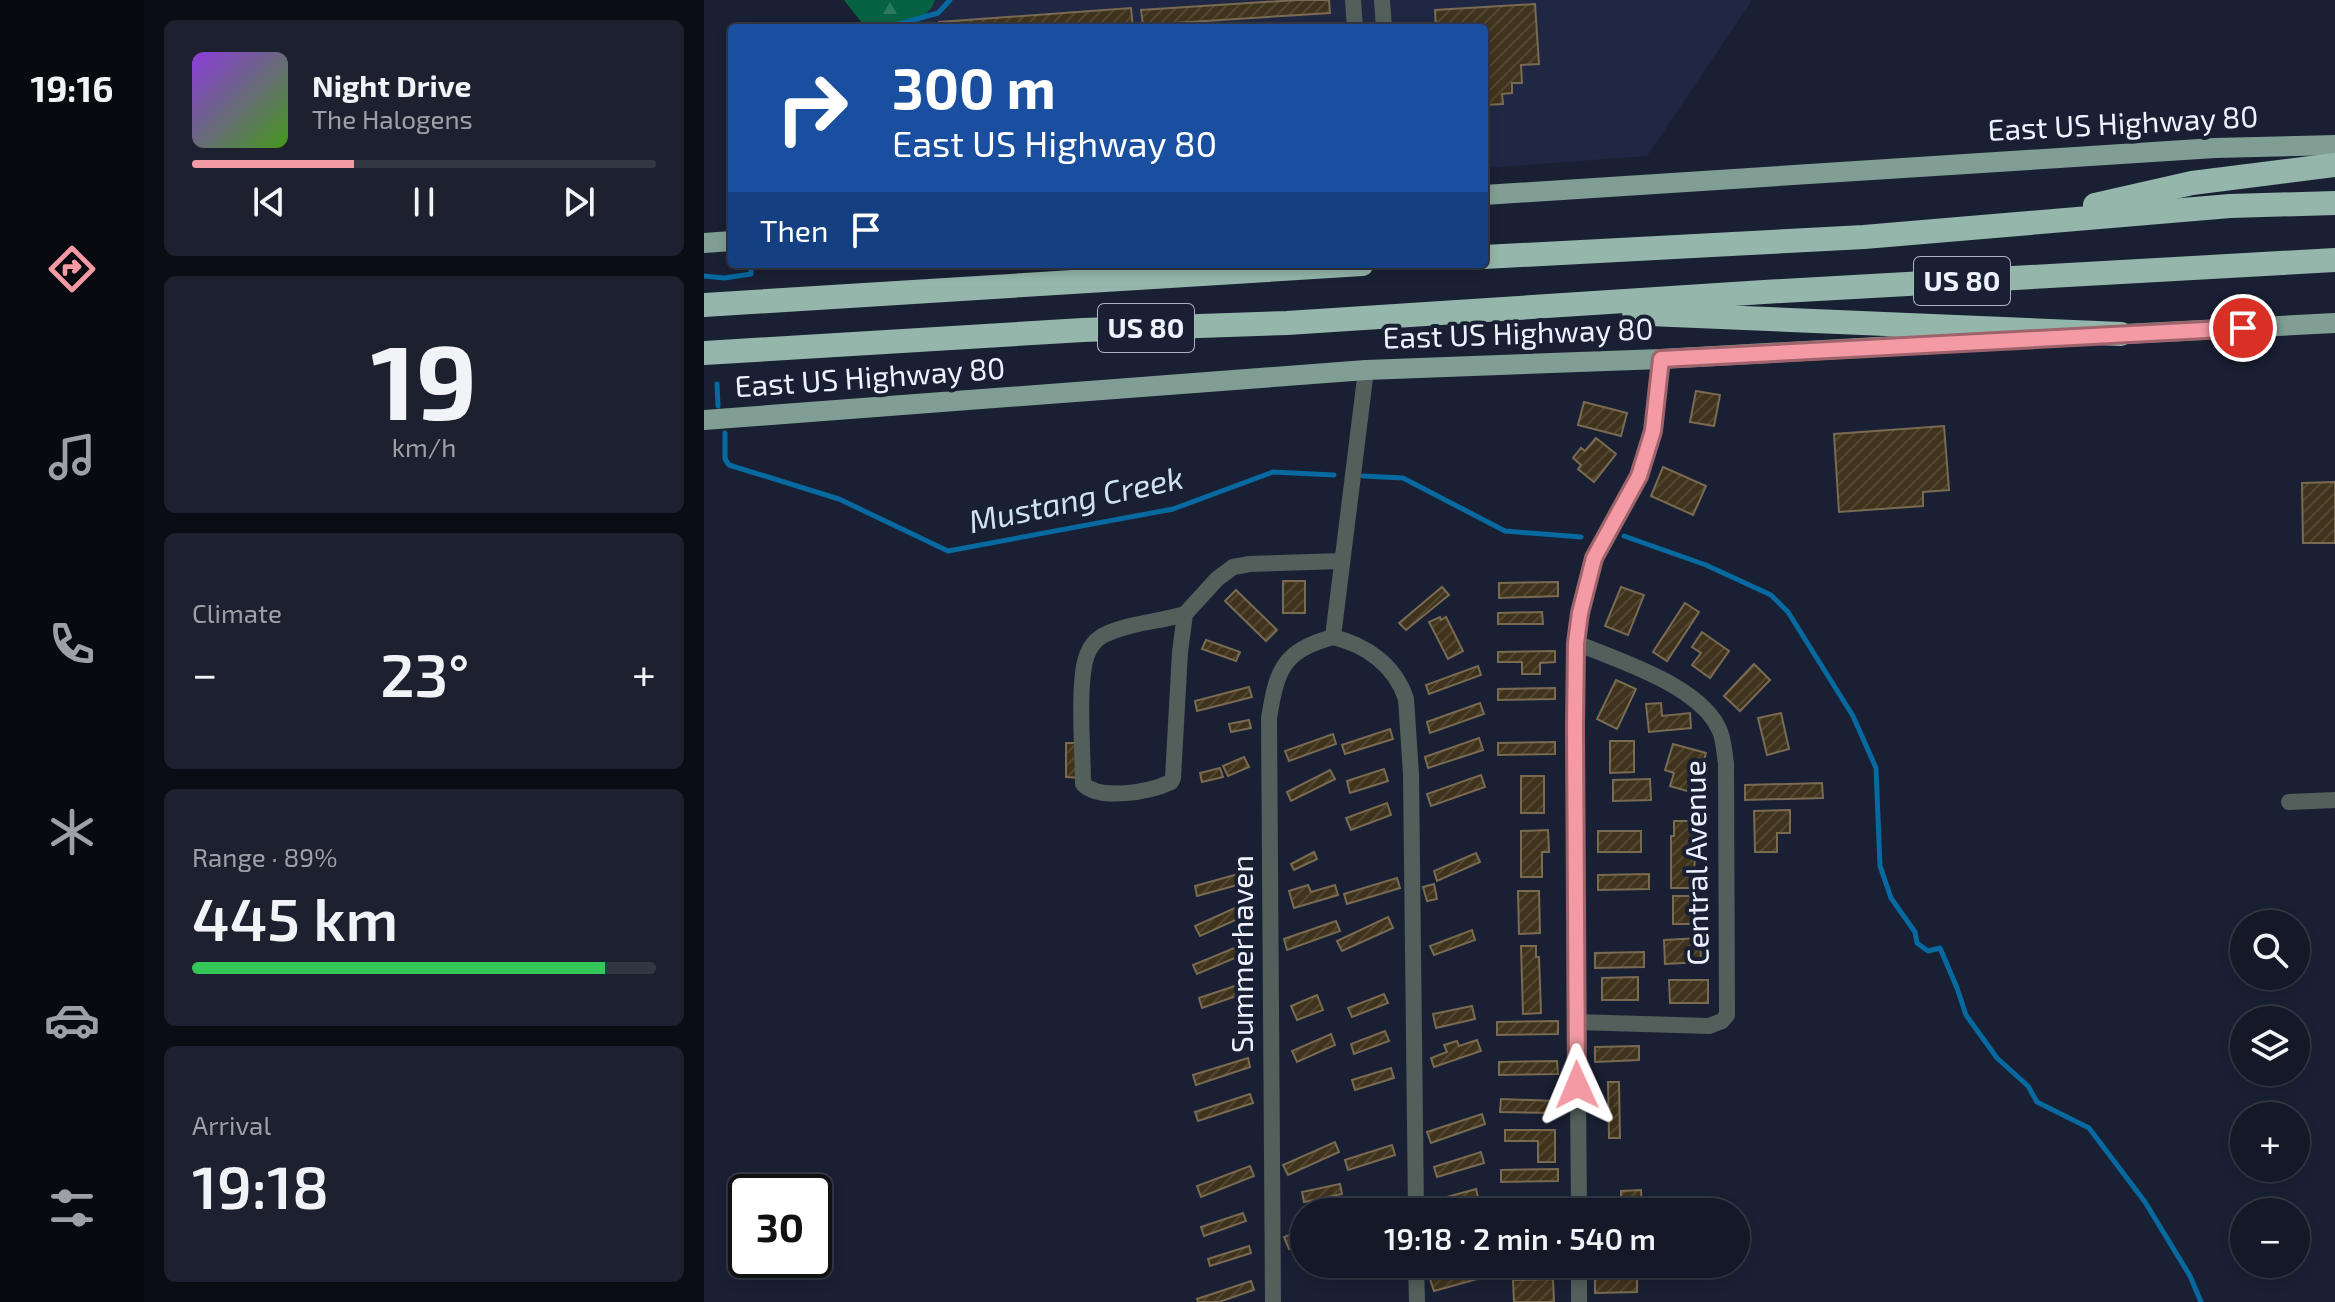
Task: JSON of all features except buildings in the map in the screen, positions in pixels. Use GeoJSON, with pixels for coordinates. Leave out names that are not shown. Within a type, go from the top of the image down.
{"type":"FeatureCollection","features":[{"type":"Feature","properties":{"kind":"highway"},"geometry":{"type":"LineString","coordinates":[[2015,224],[2192,183],[2335,165]]}},
{"type":"Feature","properties":{"kind":"highway","name":"US 80"},"geometry":{"type":"LineString","coordinates":[[1488,257],[1864,237],[2230,206],[2335,203]]}},
{"type":"Feature","properties":{"kind":"highway","name":"US 80"},"geometry":{"type":"LineString","coordinates":[[704,353],[1068,331],[1287,323],[2335,260]]}},
{"type":"Feature","properties":{"kind":"highway","name":"US 80"},"geometry":{"type":"LineString","coordinates":[[704,305],[1298,268]]}},
{"type":"Feature","properties":{"kind":"highway"},"geometry":{"type":"LineString","coordinates":[[1589,303],[1649,314],[2121,334]]}},
{"type":"Feature","properties":{"kind":"main road","name":"East US Highway 80"},"geometry":{"type":"LineString","coordinates":[[1488,195],[2228,147],[2335,145]]}},
{"type":"Feature","properties":{"kind":"main road"},"geometry":{"type":"LineString","coordinates":[[704,243],[728,241]]}},
{"type":"Feature","properties":{"kind":"main road","name":"East US Highway 80"},"geometry":{"type":"LineString","coordinates":[[704,420],[1366,370],[1661,359],[2335,323]]}},
{"type":"Feature","properties":{"kind":"street"},"geometry":{"type":"LineString","coordinates":[[1353,0],[1355,24]]}},
{"type":"Feature","properties":{"kind":"street"},"geometry":{"type":"LineString","coordinates":[[1382,0],[1384,24]]}},
{"type":"Feature","properties":{"kind":"street"},"geometry":{"type":"LineString","coordinates":[[1579,1198],[1576,643],[1594,558],[1639,476],[1653,431],[1661,359]]}},
{"type":"Feature","properties":{"kind":"street"},"geometry":{"type":"LineString","coordinates":[[1366,370],[1333,637],[1352,642],[1381,659],[1406,699],[1411,774],[1416,1198]]}},
{"type":"Feature","properties":{"kind":"street"},"geometry":{"type":"LineString","coordinates":[[1185,614],[1171,782],[1149,790],[1114,793],[1089,790],[1083,784],[1082,690],[1085,658],[1093,642],[1131,625],[1185,614],[1217,579],[1233,567],[1342,561]]}},
{"type":"Feature","properties":{"kind":"street","name":"Summerhaven"},"geometry":{"type":"LineString","coordinates":[[1273,1302],[1269,718],[1279,673],[1285,664],[1297,651],[1313,642],[1333,637]]}},
{"type":"Feature","properties":{"kind":"street","name":"Central Avenue"},"geometry":{"type":"LineString","coordinates":[[1576,643],[1677,687],[1712,717],[1720,730],[1726,763],[1727,1015],[1722,1021],[1709,1026],[1576,1022]]}},
{"type":"Feature","properties":{"kind":"street"},"geometry":{"type":"LineString","coordinates":[[2289,802],[2335,800]]}},
{"type":"Feature","properties":{"kind":"street"},"geometry":{"type":"LineString","coordinates":[[1416,1278],[1417,1302]]}},
{"type":"Feature","properties":{"kind":"street"},"geometry":{"type":"LineString","coordinates":[[1579,1278],[1579,1302]]}},
{"type":"Feature","properties":{"kind":"shaded area"},"geometry":{"type":"Polygon","coordinates":[[[935,0],[1752,0],[1647,156],[1488,168],[1488,24],[917,24],[935,0]]]}},
{"type":"Feature","properties":{"kind":"green space"},"geometry":{"type":"Polygon","coordinates":[[[844,0],[935,0],[917,24],[863,24],[844,0]]]}},
{"type":"Feature","properties":{"kind":"waterway","name":"Mustang Creek"},"geometry":{"type":"LineString","coordinates":[[899,24],[938,13],[950,0]]}},
{"type":"Feature","properties":{"kind":"waterway","name":"Mustang Creek"},"geometry":{"type":"LineString","coordinates":[[704,276],[724,278],[751,274],[751,268]]}},
{"type":"Feature","properties":{"kind":"waterway","name":"Mustang Creek"},"geometry":{"type":"LineString","coordinates":[[717,384],[718,406]]}},
{"type":"Feature","properties":{"kind":"waterway","name":"Mustang Creek"},"geometry":{"type":"LineString","coordinates":[[725,433],[725,459],[729,465],[839,499],[948,551],[1173,509],[1273,472],[1334,475]]}},
{"type":"Feature","properties":{"kind":"waterway","name":"Mustang Creek"},"geometry":{"type":"LineString","coordinates":[[1363,476],[1403,478],[1505,531],[1581,537]]}},
{"type":"Feature","properties":{"kind":"waterway","name":"Mustang Creek"},"geometry":{"type":"LineString","coordinates":[[1624,536],[1706,565],[1771,595],[1788,612],[1853,716],[1876,768],[1880,866],[1891,898],[1915,932],[1917,943],[1928,951],[1940,948],[1966,1015],[1997,1058],[2028,1086],[2037,1102],[2089,1128],[2145,1202],[2190,1276],[2201,1302]]}},
{"type":"Feature","properties":{"kind":"route"},"geometry":{"type":"LineString","coordinates":[[1577,1085],[1576,643],[1594,558],[1639,476],[1653,431],[1661,359],[2243,328]]}}]}
